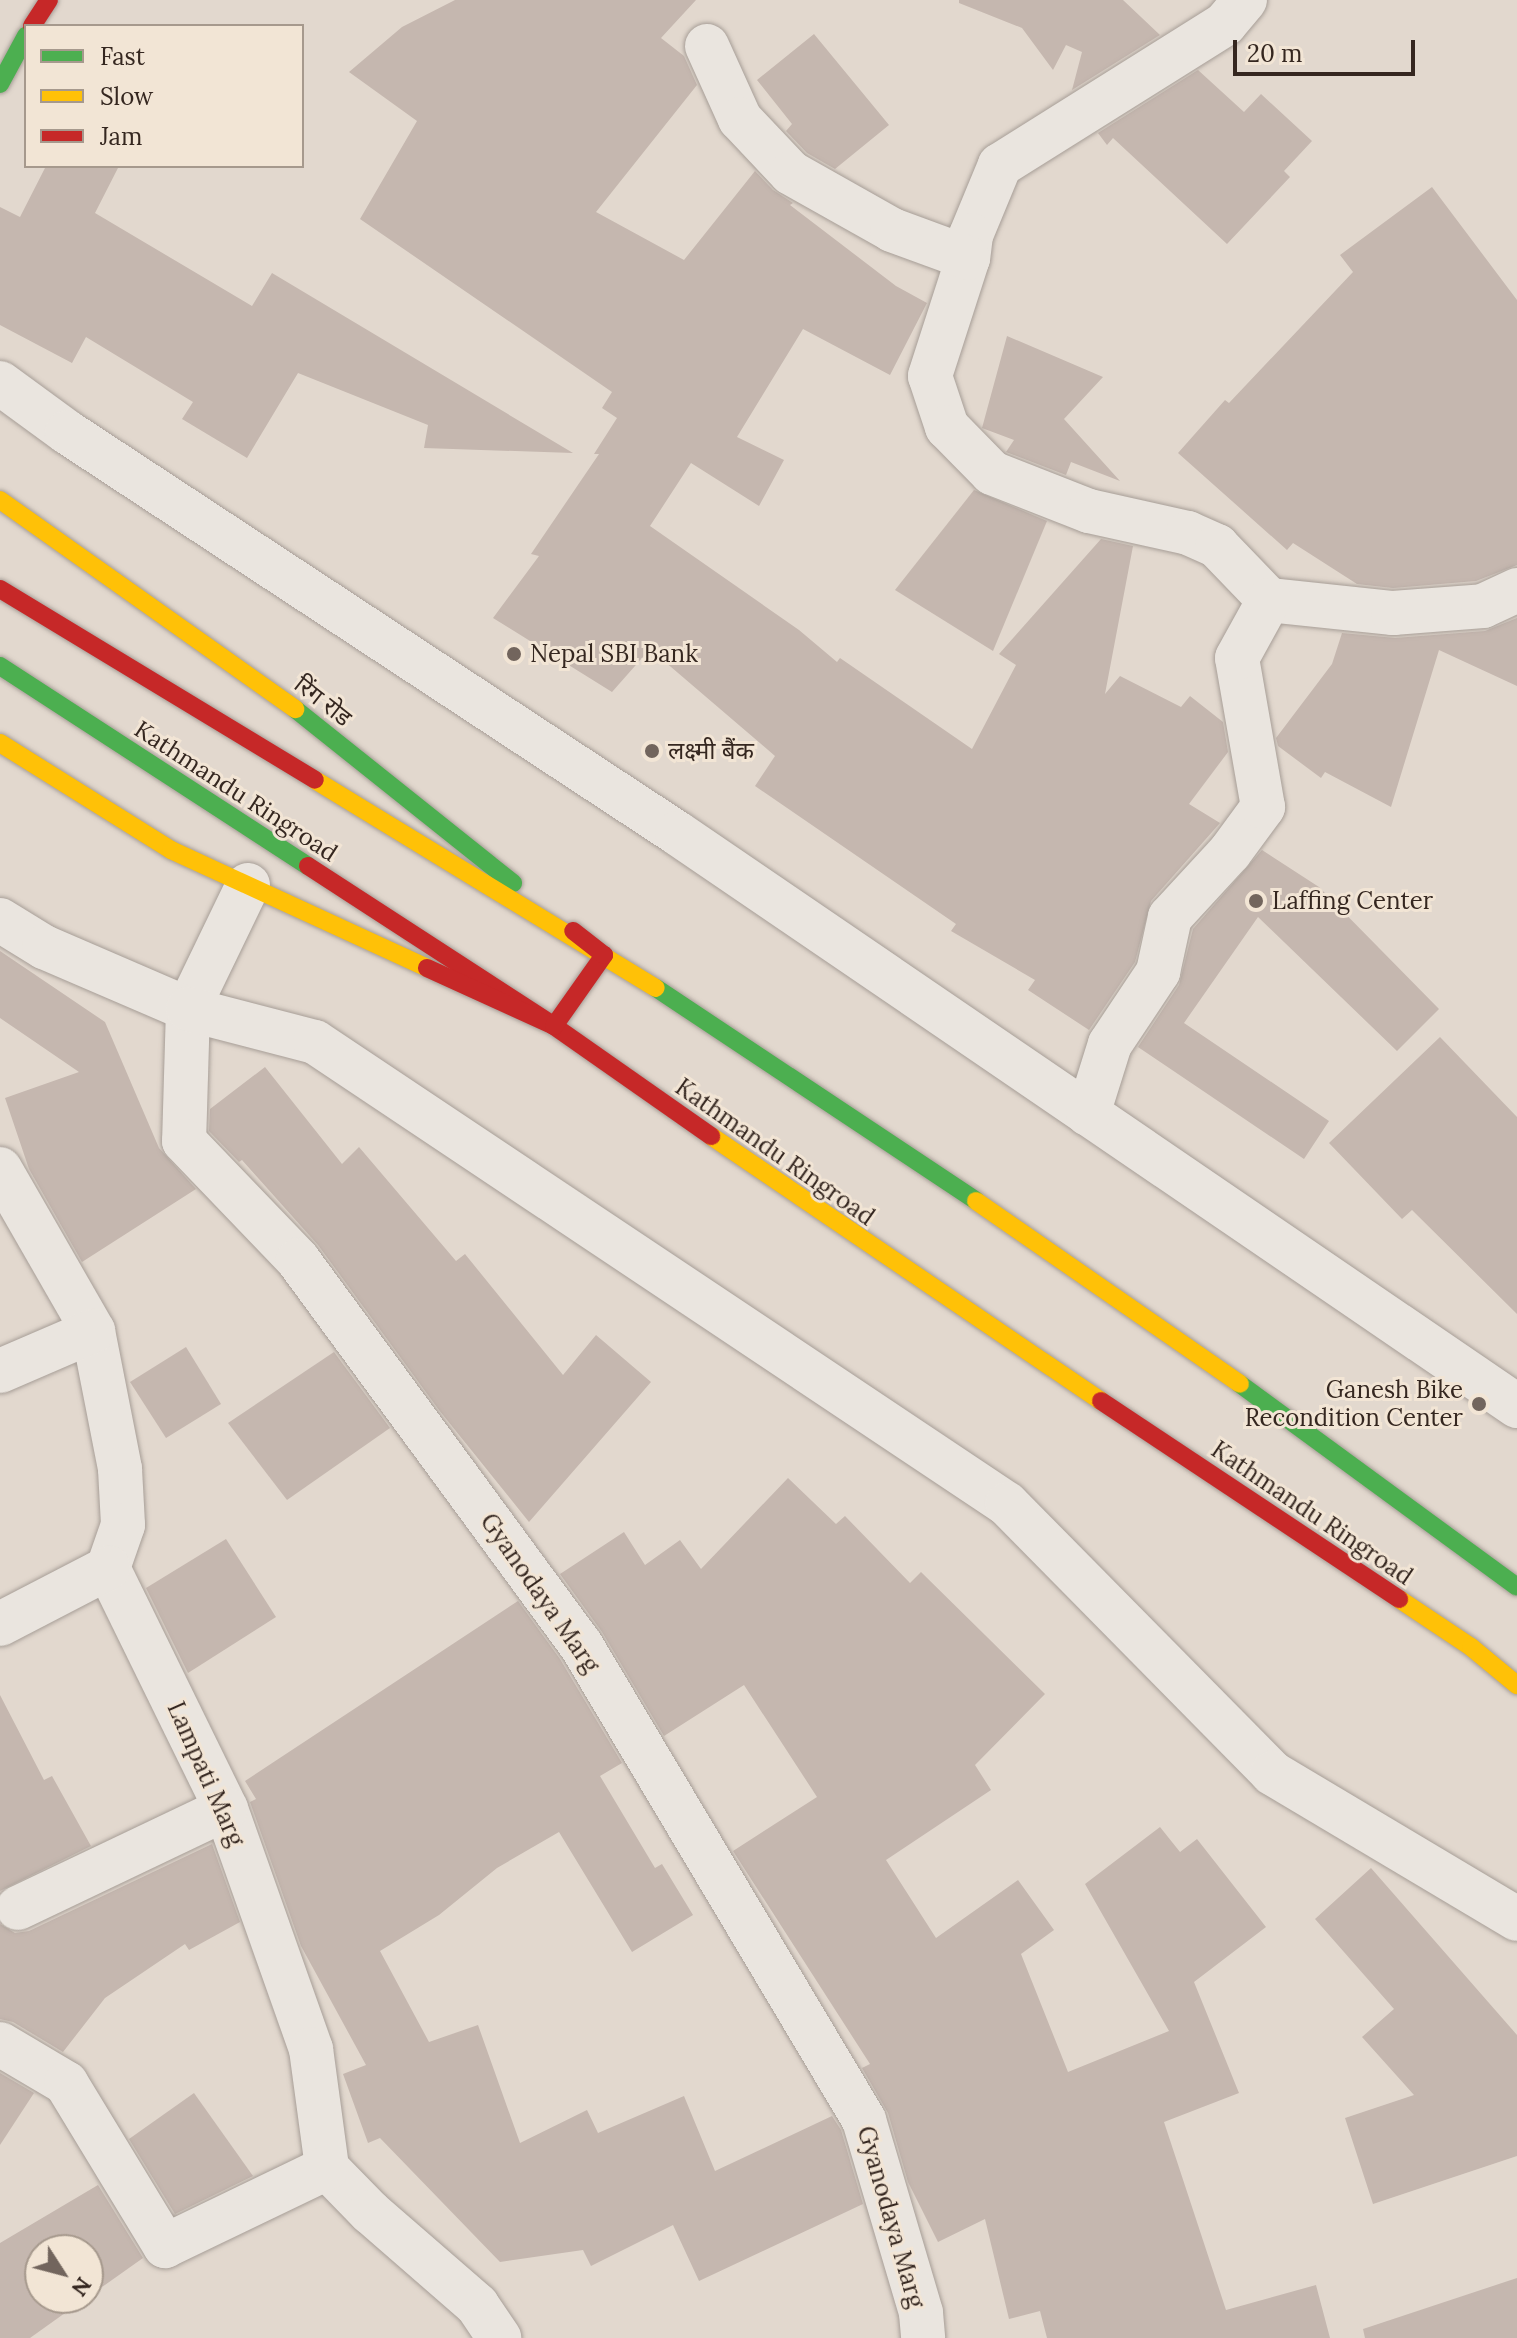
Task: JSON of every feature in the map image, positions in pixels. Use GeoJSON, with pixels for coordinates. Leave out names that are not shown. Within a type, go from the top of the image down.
{"type":"FeatureCollection","features":[{"type":"Feature","properties":{"kind":"main road"},"geometry":{"type":"LineString","coordinates":[[33,24],[49,0]]}},
{"type":"Feature","properties":{"kind":"main road"},"geometry":{"type":"LineString","coordinates":[[0,84],[24,40]]}},
{"type":"Feature","properties":{"kind":"main road","name":"रिंग रोड"},"geometry":{"type":"LineString","coordinates":[[0,500],[259,681],[604,955]]}},
{"type":"Feature","properties":{"kind":"main road","name":"Kathmandu Ringroad"},"geometry":{"type":"LineString","coordinates":[[0,589],[604,955],[832,1102],[1195,1351],[1517,1587]]}},
{"type":"Feature","properties":{"kind":"main road","name":"Kathmandu Ringroad"},"geometry":{"type":"LineString","coordinates":[[0,666],[554,1026],[864,1243],[1471,1647],[1517,1685]]}},
{"type":"Feature","properties":{"kind":"main road"},"geometry":{"type":"LineString","coordinates":[[0,743],[171,850],[554,1026],[604,955]]}},
{"type":"Feature","properties":{"kind":"street"},"geometry":{"type":"LineString","coordinates":[[1245,0],[1225,24],[1000,165],[971,235],[968,258],[930,376],[947,427],[992,473],[1036,493],[1089,511],[1188,533],[1217,546],[1269,600],[1393,613],[1483,606],[1517,590]]}},
{"type":"Feature","properties":{"kind":"street"},"geometry":{"type":"LineString","coordinates":[[707,46],[740,119],[791,173],[892,230],[968,258]]}},
{"type":"Feature","properties":{"kind":"street"},"geometry":{"type":"LineString","coordinates":[[0,383],[80,440],[677,833],[1517,1406]]}},
{"type":"Feature","properties":{"kind":"street"},"geometry":{"type":"LineString","coordinates":[[1088,1114],[1110,1044],[1158,972],[1170,917],[1230,852],[1263,807],[1237,658],[1269,600]]}},
{"type":"Feature","properties":{"kind":"street","name":"Gyanodaya Marg"},"geometry":{"type":"LineString","coordinates":[[248,885],[188,1009],[184,1141],[298,1260],[581,1645],[864,2120],[921,2313],[923,2338]]}},
{"type":"Feature","properties":{"kind":"street"},"geometry":{"type":"LineString","coordinates":[[0,920],[44,947],[188,1009],[315,1042],[1007,1504],[1272,1773],[1517,1919]]}},
{"type":"Feature","properties":{"kind":"street"},"geometry":{"type":"LineString","coordinates":[[0,1169],[93,1331],[120,1469],[123,1525],[108,1568],[0,1624]]}},
{"type":"Feature","properties":{"kind":"street"},"geometry":{"type":"LineString","coordinates":[[0,1371],[93,1331]]}},
{"type":"Feature","properties":{"kind":"street","name":"Lampati Marg"},"geometry":{"type":"LineString","coordinates":[[108,1568],[226,1809],[311,2049],[327,2168]]}},
{"type":"Feature","properties":{"kind":"street"},"geometry":{"type":"LineString","coordinates":[[18,1908],[226,1809]]}},
{"type":"Feature","properties":{"kind":"street"},"geometry":{"type":"LineString","coordinates":[[0,2044],[66,2083],[165,2246],[327,2168],[370,2212],[477,2305],[499,2338]]}},
{"type":"Feature","properties":{"kind":"building"},"geometry":{"type":"Polygon","coordinates":[[[455,0],[696,0],[661,38],[684,56],[697,85],[596,212],[684,260],[755,171],[773,190],[793,203],[790,205],[896,286],[927,303],[890,375],[803,329],[737,437],[784,460],[759,506],[691,463],[650,526],[799,630],[837,662],[840,658],[972,749],[1016,665],[999,654],[1101,539],[1133,546],[1105,694],[1120,676],[1181,707],[1190,696],[1223,722],[1228,752],[1189,804],[1220,823],[1151,901],[1135,962],[1089,1030],[1028,990],[1035,980],[951,931],[956,924],[755,786],[775,756],[650,649],[612,692],[493,618],[539,556],[531,554],[599,454],[594,454],[617,418],[602,408],[612,392],[360,219],[417,121],[349,72],[402,27],[455,0]]]}},
{"type":"Feature","properties":{"kind":"building"},"geometry":{"type":"Polygon","coordinates":[[[959,0],[1123,0],[1160,35],[1072,90],[1082,52],[1066,45],[1053,70],[1022,28],[959,3],[959,0]]]}},
{"type":"Feature","properties":{"kind":"building"},"geometry":{"type":"Polygon","coordinates":[[[814,34],[889,125],[835,169],[807,153],[786,131],[792,124],[757,80],[814,34]]]}},
{"type":"Feature","properties":{"kind":"building"},"geometry":{"type":"Polygon","coordinates":[[[1198,70],[1244,112],[1261,94],[1312,141],[1284,171],[1290,177],[1227,244],[1113,138],[1107,145],[1098,133],[1198,70]]]}},
{"type":"Feature","properties":{"kind":"building"},"geometry":{"type":"Polygon","coordinates":[[[45,168],[118,168],[95,213],[252,306],[272,273],[573,453],[424,448],[428,425],[298,373],[247,458],[182,419],[193,402],[86,337],[72,363],[0,325],[0,207],[20,217],[45,168]]]}},
{"type":"Feature","properties":{"kind":"building"},"geometry":{"type":"Polygon","coordinates":[[[1432,187],[1517,300],[1517,565],[1476,581],[1393,588],[1357,584],[1293,543],[1287,550],[1178,453],[1225,400],[1229,403],[1353,272],[1340,255],[1432,187]]]}},
{"type":"Feature","properties":{"kind":"building"},"geometry":{"type":"Polygon","coordinates":[[[1007,336],[1103,377],[1064,419],[1120,481],[1071,462],[1066,475],[1006,452],[1014,440],[982,428],[1007,336]]]}},
{"type":"Feature","properties":{"kind":"building"},"geometry":{"type":"Polygon","coordinates":[[[974,490],[1047,521],[993,651],[895,590],[974,490]]]}},
{"type":"Feature","properties":{"kind":"building"},"geometry":{"type":"Polygon","coordinates":[[[1517,618],[1517,686],[1439,650],[1391,807],[1325,772],[1321,778],[1278,746],[1276,738],[1332,664],[1342,633],[1395,638],[1485,631],[1517,618]]]}},
{"type":"Feature","properties":{"kind":"building"},"geometry":{"type":"Polygon","coordinates":[[[1262,850],[1319,887],[1439,1009],[1397,1051],[1258,917],[1184,1023],[1329,1121],[1304,1159],[1138,1047],[1179,985],[1193,929],[1262,850]]]}},
{"type":"Feature","properties":{"kind":"building"},"geometry":{"type":"Polygon","coordinates":[[[0,951],[105,1022],[159,1148],[196,1189],[82,1262],[29,1169],[5,1098],[79,1072],[0,1018],[0,951]]]}},
{"type":"Feature","properties":{"kind":"building"},"geometry":{"type":"Polygon","coordinates":[[[1440,1037],[1517,1117],[1517,1314],[1412,1210],[1402,1219],[1329,1143],[1440,1037]]]}},
{"type":"Feature","properties":{"kind":"building"},"geometry":{"type":"Polygon","coordinates":[[[265,1067],[342,1164],[359,1147],[456,1261],[465,1254],[563,1375],[596,1335],[651,1382],[529,1522],[439,1410],[318,1245],[242,1160],[239,1162],[209,1131],[210,1109],[265,1067]]]}},
{"type":"Feature","properties":{"kind":"building"},"geometry":{"type":"Polygon","coordinates":[[[186,1347],[221,1404],[166,1438],[130,1382],[186,1347]]]}},
{"type":"Feature","properties":{"kind":"building"},"geometry":{"type":"Polygon","coordinates":[[[334,1352],[390,1428],[287,1500],[228,1423],[334,1352]]]}},
{"type":"Feature","properties":{"kind":"building"},"geometry":{"type":"Polygon","coordinates":[[[788,1478],[836,1524],[845,1516],[910,1583],[921,1572],[1045,1694],[975,1765],[991,1790],[886,1860],[936,1938],[1018,1880],[1054,1930],[1021,1954],[1068,2072],[1169,2031],[1085,1884],[1160,1827],[1180,1852],[1197,1839],[1266,1927],[1194,1982],[1239,2093],[1164,2122],[1226,2310],[1316,2285],[1330,2338],[1047,2338],[1040,2311],[1009,2319],[985,2219],[938,2242],[908,2182],[888,2113],[862,2068],[870,2064],[733,1851],[817,1797],[744,1685],[664,1736],[602,1632],[560,1574],[624,1532],[645,1565],[680,1540],[701,1569],[788,1478]]]}},
{"type":"Feature","properties":{"kind":"building"},"geometry":{"type":"Polygon","coordinates":[[[226,1539],[276,1617],[188,1673],[146,1588],[226,1539]]]}},
{"type":"Feature","properties":{"kind":"building"},"geometry":{"type":"Polygon","coordinates":[[[518,1601],[560,1659],[622,1763],[600,1776],[655,1868],[662,1864],[693,1915],[632,1952],[559,1832],[497,1868],[439,1915],[380,1951],[429,2042],[478,2025],[520,2143],[587,2110],[598,2133],[684,2096],[715,2171],[832,2116],[841,2130],[863,2204],[699,2281],[673,2225],[591,2266],[583,2250],[500,2262],[380,2138],[368,2143],[343,2074],[366,2065],[301,1946],[250,1802],[256,1799],[245,1781],[518,1601]]]}},
{"type":"Feature","properties":{"kind":"building"},"geometry":{"type":"Polygon","coordinates":[[[0,1695],[44,1780],[52,1776],[91,1846],[0,1891],[0,1695]]]}},
{"type":"Feature","properties":{"kind":"building"},"geometry":{"type":"Polygon","coordinates":[[[212,1844],[240,1922],[189,1950],[185,1944],[105,1998],[63,2052],[13,2022],[0,2019],[0,1924],[15,1933],[29,1931],[212,1844]]]}},
{"type":"Feature","properties":{"kind":"building"},"geometry":{"type":"Polygon","coordinates":[[[1371,1868],[1517,2035],[1517,2156],[1373,2204],[1345,2118],[1414,2095],[1362,2037],[1394,2009],[1315,1919],[1371,1868]]]}},
{"type":"Feature","properties":{"kind":"building"},"geometry":{"type":"Polygon","coordinates":[[[0,2073],[34,2093],[0,2145],[0,2073]]]}},
{"type":"Feature","properties":{"kind":"building"},"geometry":{"type":"Polygon","coordinates":[[[194,2093],[253,2176],[175,2214],[129,2139],[194,2093]]]}},
{"type":"Feature","properties":{"kind":"building"},"geometry":{"type":"Polygon","coordinates":[[[98,2185],[143,2258],[104,2286],[104,2234],[24,2234],[24,2314],[64,2314],[30,2338],[0,2338],[0,2243],[98,2185]]]}},
{"type":"Feature","properties":{"kind":"building"},"geometry":{"type":"Polygon","coordinates":[[[1517,2278],[1517,2338],[1365,2338],[1363,2329],[1517,2278]]]}},
{"type":"Feature","properties":{"kind":"traffic: fast"},"geometry":{"type":"LineString","coordinates":[[0,84],[24,40]]}},
{"type":"Feature","properties":{"kind":"traffic: fast"},"geometry":{"type":"LineString","coordinates":[[0,666],[308,866]]}},
{"type":"Feature","properties":{"kind":"traffic: fast"},"geometry":{"type":"LineString","coordinates":[[295,709],[513,883]]}},
{"type":"Feature","properties":{"kind":"traffic: fast"},"geometry":{"type":"LineString","coordinates":[[656,988],[976,1201]]}},
{"type":"Feature","properties":{"kind":"traffic: fast"},"geometry":{"type":"LineString","coordinates":[[1240,1384],[1517,1587]]}},
{"type":"Feature","properties":{"kind":"traffic: slow"},"geometry":{"type":"LineString","coordinates":[[0,500],[295,709]]}},
{"type":"Feature","properties":{"kind":"traffic: slow"},"geometry":{"type":"LineString","coordinates":[[0,743],[171,850],[427,968]]}},
{"type":"Feature","properties":{"kind":"traffic: slow"},"geometry":{"type":"LineString","coordinates":[[315,780],[656,988]]}},
{"type":"Feature","properties":{"kind":"traffic: slow"},"geometry":{"type":"LineString","coordinates":[[711,1136],[1101,1401]]}},
{"type":"Feature","properties":{"kind":"traffic: slow"},"geometry":{"type":"LineString","coordinates":[[976,1201],[1240,1384]]}},
{"type":"Feature","properties":{"kind":"traffic: slow"},"geometry":{"type":"LineString","coordinates":[[1399,1599],[1471,1647],[1517,1685]]}},
{"type":"Feature","properties":{"kind":"traffic: jam"},"geometry":{"type":"LineString","coordinates":[[33,24],[49,0]]}},
{"type":"Feature","properties":{"kind":"traffic: jam"},"geometry":{"type":"LineString","coordinates":[[0,589],[315,780]]}},
{"type":"Feature","properties":{"kind":"traffic: jam"},"geometry":{"type":"LineString","coordinates":[[308,866],[554,1026],[711,1136]]}},
{"type":"Feature","properties":{"kind":"traffic: jam"},"geometry":{"type":"LineString","coordinates":[[427,968],[554,1026],[604,955],[573,931]]}},
{"type":"Feature","properties":{"kind":"traffic: jam"},"geometry":{"type":"LineString","coordinates":[[1101,1401],[1399,1599]]}},
{"type":"Feature","properties":{"kind":"place","name":"Nepal SBI Bank"},"geometry":{"type":"Point","coordinates":[514,654]}},
{"type":"Feature","properties":{"kind":"place","name":"लक्ष्मी बैंक"},"geometry":{"type":"Point","coordinates":[652,751]}},
{"type":"Feature","properties":{"kind":"place","name":"Laffing Center"},"geometry":{"type":"Point","coordinates":[1256,901]}},
{"type":"Feature","properties":{"kind":"place","name":"Ganesh Bike Recondition Center"},"geometry":{"type":"Point","coordinates":[1479,1404]}}]}
